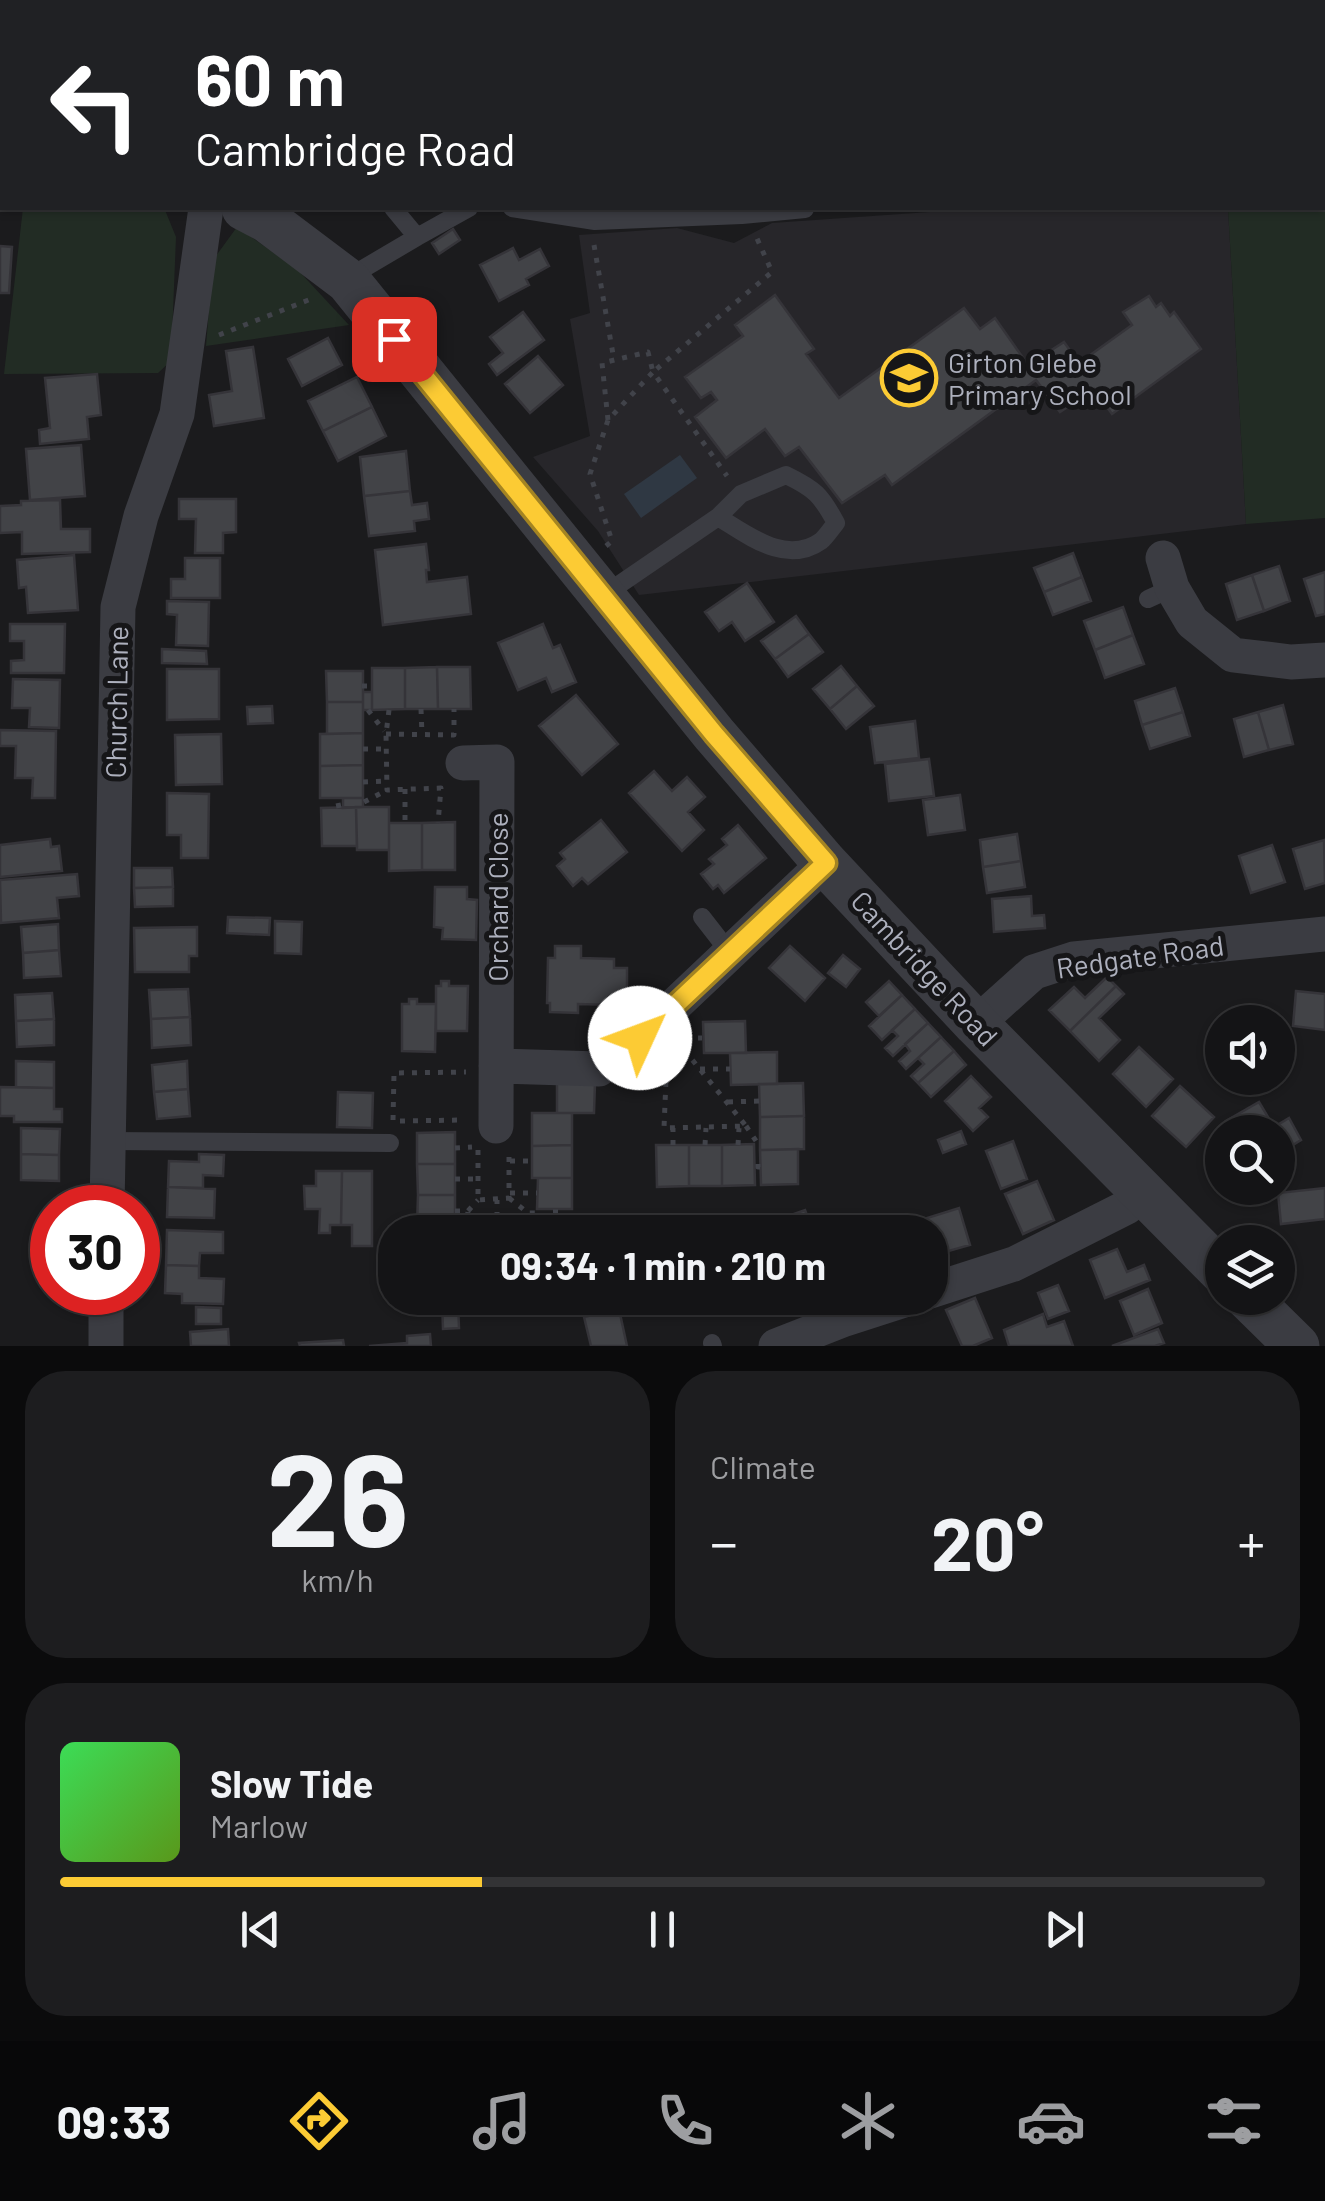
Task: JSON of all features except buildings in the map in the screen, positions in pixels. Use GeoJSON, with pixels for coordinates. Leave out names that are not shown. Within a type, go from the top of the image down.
{"type":"FeatureCollection","features":[{"type":"Feature","properties":{"kind":"street","name":"Church Lane"},"geometry":{"type":"LineString","coordinates":[[107,1185],[118,607],[141,516],[176,414],[206,210]]}},
{"type":"Feature","properties":{"kind":"street","name":"Cambridge Road"},"geometry":{"type":"LineString","coordinates":[[248,210],[267,220],[606,598],[714,734],[826,863],[976,1024],[1205,1255]]}},
{"type":"Feature","properties":{"kind":"street"},"geometry":{"type":"LineString","coordinates":[[1161,582],[1192,622],[1234,655],[1290,662],[1325,660]]}},
{"type":"Feature","properties":{"kind":"street","name":"Orchard Close"},"geometry":{"type":"LineString","coordinates":[[463,762],[497,762],[496,1126]]}},
{"type":"Feature","properties":{"kind":"street"},"geometry":{"type":"LineString","coordinates":[[496,1066],[599,1069],[664,1025],[730,953],[826,863]]}},
{"type":"Feature","properties":{"kind":"street","name":"Redgate Road"},"geometry":{"type":"LineString","coordinates":[[976,1024],[1034,972],[1074,959],[1325,934]]}},
{"type":"Feature","properties":{"kind":"street"},"geometry":{"type":"LineString","coordinates":[[948,1285],[1014,1264],[1127,1207],[1142,1192]]}},
{"type":"Feature","properties":{"kind":"street"},"geometry":{"type":"LineString","coordinates":[[106,1315],[106,1346]]}},
{"type":"Feature","properties":{"kind":"street"},"geometry":{"type":"LineString","coordinates":[[776,1346],[857,1315]]}},
{"type":"Feature","properties":{"kind":"street"},"geometry":{"type":"LineString","coordinates":[[1265,1315],[1296,1346]]}},
{"type":"Feature","properties":{"kind":"lane"},"geometry":{"type":"LineString","coordinates":[[395,210],[417,236]]}},
{"type":"Feature","properties":{"kind":"lane"},"geometry":{"type":"LineString","coordinates":[[330,290],[465,210]]}},
{"type":"Feature","properties":{"kind":"lane"},"geometry":{"type":"LineString","coordinates":[[526,210],[595,220],[788,210]]}},
{"type":"Feature","properties":{"kind":"lane"},"geometry":{"type":"LineString","coordinates":[[606,598],[620,584],[718,517],[741,494],[786,476],[824,499],[836,523],[822,540],[799,551],[776,549],[718,517]]}},
{"type":"Feature","properties":{"kind":"lane"},"geometry":{"type":"LineString","coordinates":[[702,917],[730,953]]}},
{"type":"Feature","properties":{"kind":"lane"},"geometry":{"type":"LineString","coordinates":[[107,1141],[390,1143]]}},
{"type":"Feature","properties":{"kind":"path"},"geometry":{"type":"LineString","coordinates":[[608,420],[653,372],[772,272],[742,215]]}},
{"type":"Feature","properties":{"kind":"path"},"geometry":{"type":"LineString","coordinates":[[593,238],[614,360]]}},
{"type":"Feature","properties":{"kind":"path"},"geometry":{"type":"LineString","coordinates":[[187,348],[330,290]]}},
{"type":"Feature","properties":{"kind":"path"},"geometry":{"type":"LineString","coordinates":[[612,541],[590,474],[608,420],[602,363],[648,352],[653,372],[741,494]]}},
{"type":"Feature","properties":{"kind":"path"},"geometry":{"type":"LineString","coordinates":[[421,709],[422,734]]}},
{"type":"Feature","properties":{"kind":"path"},"geometry":{"type":"LineString","coordinates":[[368,710],[386,734]]}},
{"type":"Feature","properties":{"kind":"path"},"geometry":{"type":"LineString","coordinates":[[386,790],[388,710]]}},
{"type":"Feature","properties":{"kind":"path"},"geometry":{"type":"LineString","coordinates":[[386,734],[454,735],[454,710]]}},
{"type":"Feature","properties":{"kind":"path"},"geometry":{"type":"LineString","coordinates":[[363,718],[373,717]]}},
{"type":"Feature","properties":{"kind":"path"},"geometry":{"type":"LineString","coordinates":[[363,749],[386,749]]}},
{"type":"Feature","properties":{"kind":"path"},"geometry":{"type":"LineString","coordinates":[[364,782],[386,781]]}},
{"type":"Feature","properties":{"kind":"path"},"geometry":{"type":"LineString","coordinates":[[364,802],[386,790],[441,788],[438,822]]}},
{"type":"Feature","properties":{"kind":"path"},"geometry":{"type":"LineString","coordinates":[[404,789],[405,823]]}},
{"type":"Feature","properties":{"kind":"path"},"geometry":{"type":"LineString","coordinates":[[372,797],[372,807]]}},
{"type":"Feature","properties":{"kind":"path"},"geometry":{"type":"LineString","coordinates":[[664,1025],[758,1144]]}},
{"type":"Feature","properties":{"kind":"path"},"geometry":{"type":"LineString","coordinates":[[664,1025],[664,1128],[743,1126]]}},
{"type":"Feature","properties":{"kind":"path"},"geometry":{"type":"LineString","coordinates":[[700,1070],[730,1069]]}},
{"type":"Feature","properties":{"kind":"path"},"geometry":{"type":"LineString","coordinates":[[727,1102],[760,1101]]}},
{"type":"Feature","properties":{"kind":"path"},"geometry":{"type":"LineString","coordinates":[[390,1143],[394,1121],[466,1120],[479,1127],[509,1126],[509,1196],[528,1215],[538,1213]]}},
{"type":"Feature","properties":{"kind":"path"},"geometry":{"type":"LineString","coordinates":[[738,1145],[743,1126]]}},
{"type":"Feature","properties":{"kind":"path"},"geometry":{"type":"LineString","coordinates":[[673,1128],[673,1145]]}},
{"type":"Feature","properties":{"kind":"path"},"geometry":{"type":"LineString","coordinates":[[705,1145],[706,1128]]}},
{"type":"Feature","properties":{"kind":"path"},"geometry":{"type":"LineString","coordinates":[[751,1133],[760,1133]]}},
{"type":"Feature","properties":{"kind":"path"},"geometry":{"type":"LineString","coordinates":[[455,1148],[478,1147],[478,1200],[468,1215]]}},
{"type":"Feature","properties":{"kind":"path"},"geometry":{"type":"LineString","coordinates":[[509,1161],[532,1162]]}},
{"type":"Feature","properties":{"kind":"path"},"geometry":{"type":"LineString","coordinates":[[455,1180],[478,1179]]}},
{"type":"Feature","properties":{"kind":"path"},"geometry":{"type":"LineString","coordinates":[[478,1200],[537,1194]]}},
{"type":"Feature","properties":{"kind":"path"},"geometry":{"type":"LineString","coordinates":[[497,1199],[497,1215]]}},
{"type":"Feature","properties":{"kind":"path"},"geometry":{"type":"LineString","coordinates":[[455,1211],[468,1211]]}},
{"type":"Feature","properties":{"kind":"shaded area"},"geometry":{"type":"Polygon","coordinates":[[[23,210],[165,210],[176,237],[171,361],[158,373],[4,374],[23,210]]]}},
{"type":"Feature","properties":{"kind":"shaded area","name":"Girton Glebe Primary School"},"geometry":{"type":"Polygon","coordinates":[[[958,210],[1228,210],[1246,524],[639,595],[598,531],[533,457],[590,436],[570,319],[590,313],[579,235],[677,228],[734,243],[772,223],[958,210]]]}},
{"type":"Feature","properties":{"kind":"shaded area"},"geometry":{"type":"Polygon","coordinates":[[[1228,210],[1325,210],[1325,518],[1246,524],[1228,210]]]}},
{"type":"Feature","properties":{"kind":"shaded area"},"geometry":{"type":"Polygon","coordinates":[[[237,227],[297,269],[349,325],[206,346],[213,260],[237,227]]]}},
{"type":"Feature","properties":{"kind":"water"},"geometry":{"type":"Polygon","coordinates":[[[680,455],[697,478],[641,518],[624,494],[680,455]]]}},
{"type":"Feature","properties":{"kind":"place","name":"Girton Glebe Primary School"},"geometry":{"type":"Point","coordinates":[909,378]}},
{"type":"Feature","properties":{"kind":"route"},"geometry":{"type":"LineString","coordinates":[[394,339],[714,734],[826,863],[640,1038]]}}]}
